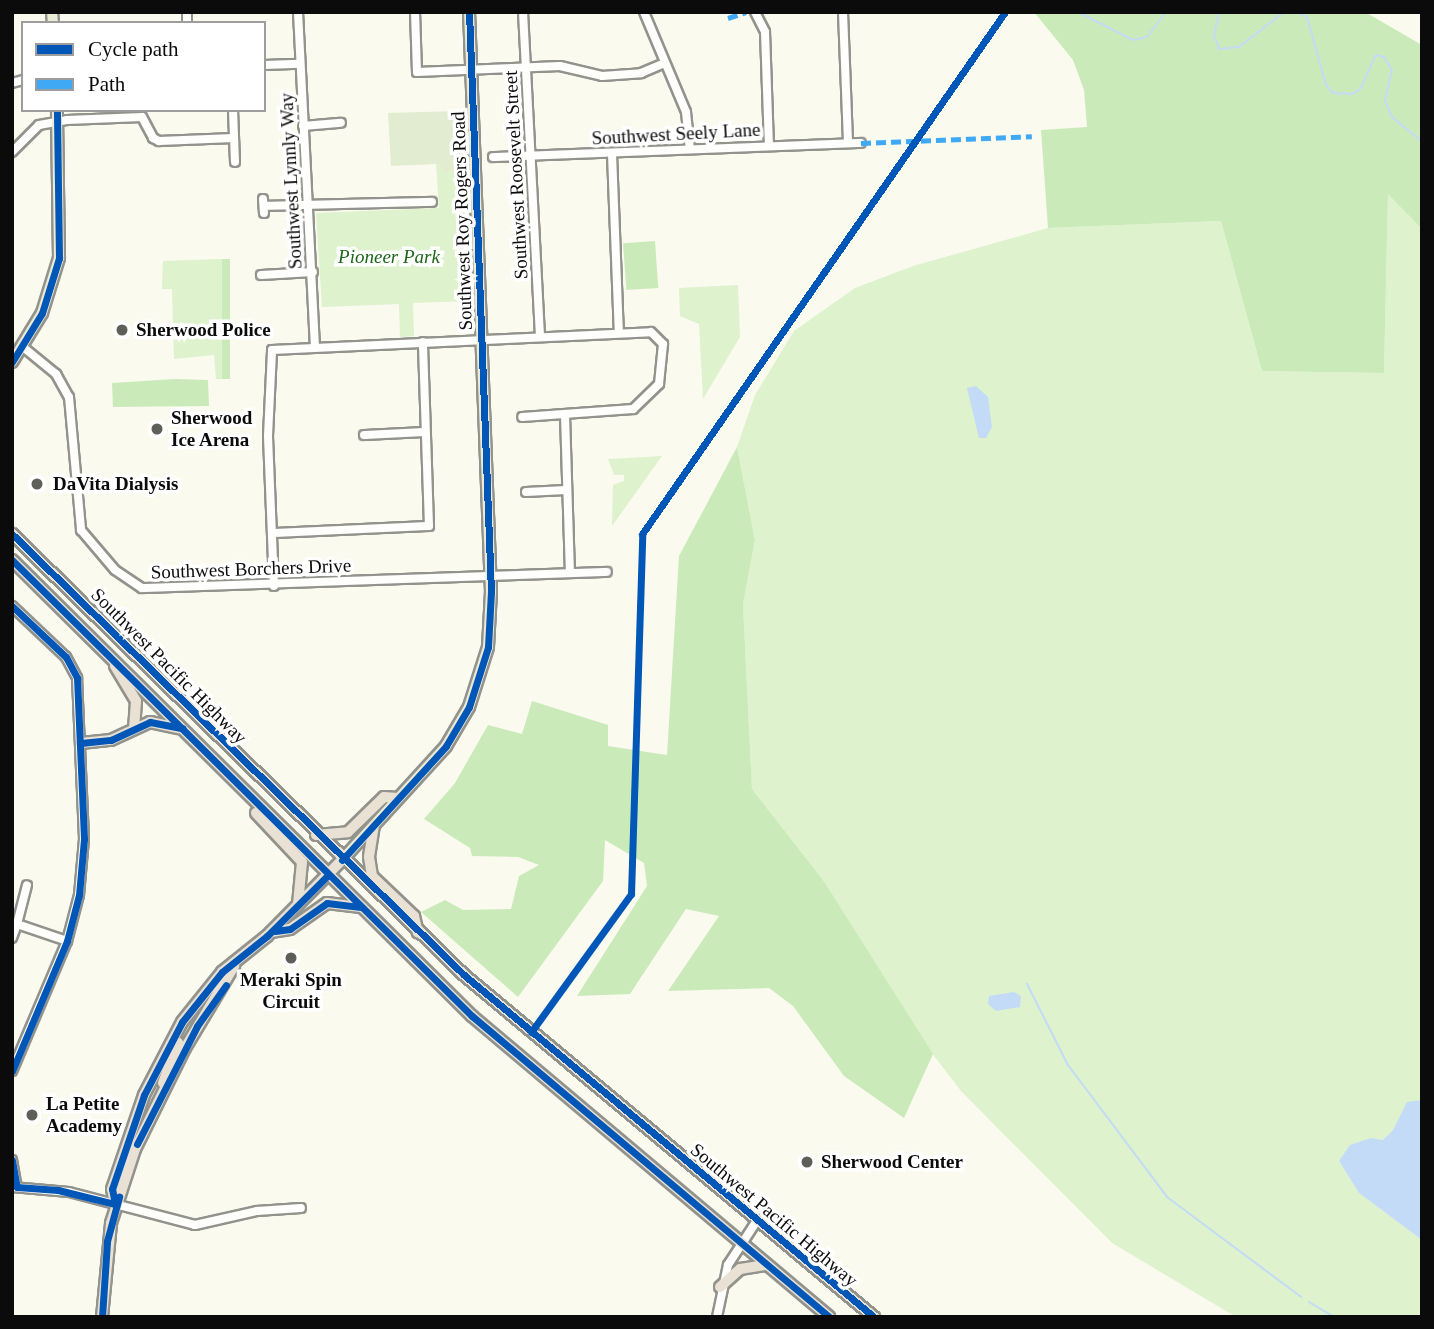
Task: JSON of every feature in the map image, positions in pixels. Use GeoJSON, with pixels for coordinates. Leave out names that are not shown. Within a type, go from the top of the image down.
{"type":"FeatureCollection","features":[{"type":"Feature","properties":{"kind":"highway","name":"Southwest Pacific Highway"},"geometry":{"type":"LineString","coordinates":[[12,534],[418,933],[755,1222],[874,1317]]}},
{"type":"Feature","properties":{"kind":"highway","name":"Southwest Pacific Highway"},"geometry":{"type":"LineString","coordinates":[[12,560],[472,1016],[829,1317]]}},
{"type":"Feature","properties":{"kind":"highway"},"geometry":{"type":"LineString","coordinates":[[112,659],[136,701],[134,727]]}},
{"type":"Feature","properties":{"kind":"highway"},"geometry":{"type":"LineString","coordinates":[[81,743],[111,740],[134,727],[153,722],[182,728]]}},
{"type":"Feature","properties":{"kind":"highway"},"geometry":{"type":"LineString","coordinates":[[249,796],[250,807],[302,862],[297,906]]}},
{"type":"Feature","properties":{"kind":"highway"},"geometry":{"type":"LineString","coordinates":[[316,835],[342,834],[384,797],[398,799]]}},
{"type":"Feature","properties":{"kind":"highway"},"geometry":{"type":"LineString","coordinates":[[373,825],[369,856],[372,876],[414,916],[418,933]]}},
{"type":"Feature","properties":{"kind":"highway"},"geometry":{"type":"LineString","coordinates":[[102,1317],[114,1204],[112,1189],[151,1078],[179,1027],[222,972],[234,966],[271,932],[342,860]]}},
{"type":"Feature","properties":{"kind":"highway"},"geometry":{"type":"LineString","coordinates":[[271,932],[290,929],[327,904],[362,907]]}},
{"type":"Feature","properties":{"kind":"highway"},"geometry":{"type":"LineString","coordinates":[[114,1204],[164,1089],[234,966]]}},
{"type":"Feature","properties":{"kind":"highway"},"geometry":{"type":"LineString","coordinates":[[164,1089],[179,1027]]}},
{"type":"Feature","properties":{"kind":"highway"},"geometry":{"type":"LineString","coordinates":[[720,1287],[740,1269],[765,1265]]}},
{"type":"Feature","properties":{"kind":"main road","name":"Southwest Roy Rogers Road"},"geometry":{"type":"LineString","coordinates":[[342,860],[438,758],[470,707],[488,647],[491,576],[488,498],[490,463],[486,428],[469,12]]}},
{"type":"Feature","properties":{"kind":"main road"},"geometry":{"type":"LineString","coordinates":[[12,362],[49,294],[60,248],[57,116]]}},
{"type":"Feature","properties":{"kind":"street","name":"Southwest Lynnly Way"},"geometry":{"type":"LineString","coordinates":[[298,12],[306,205],[313,272],[316,348]]}},
{"type":"Feature","properties":{"kind":"street"},"geometry":{"type":"LineString","coordinates":[[415,12],[417,72],[560,66],[602,76],[641,73],[665,63]]}},
{"type":"Feature","properties":{"kind":"street","name":"Southwest Roosevelt Street"},"geometry":{"type":"LineString","coordinates":[[523,12],[540,337]]}},
{"type":"Feature","properties":{"kind":"street"},"geometry":{"type":"LineString","coordinates":[[644,12],[688,118],[690,149]]}},
{"type":"Feature","properties":{"kind":"street"},"geometry":{"type":"LineString","coordinates":[[755,12],[765,32],[769,146]]}},
{"type":"Feature","properties":{"kind":"street"},"geometry":{"type":"LineString","coordinates":[[843,12],[848,143]]}},
{"type":"Feature","properties":{"kind":"street"},"geometry":{"type":"LineString","coordinates":[[266,65],[300,64]]}},
{"type":"Feature","properties":{"kind":"street"},"geometry":{"type":"LineString","coordinates":[[233,112],[235,162]]}},
{"type":"Feature","properties":{"kind":"street"},"geometry":{"type":"LineString","coordinates":[[12,152],[39,125],[57,116],[142,117],[153,138],[159,141],[234,138]]}},
{"type":"Feature","properties":{"kind":"street"},"geometry":{"type":"LineString","coordinates":[[303,126],[341,123]]}},
{"type":"Feature","properties":{"kind":"street","name":"Southwest Seely Lane"},"geometry":{"type":"LineString","coordinates":[[493,157],[861,143]]}},
{"type":"Feature","properties":{"kind":"street"},"geometry":{"type":"LineString","coordinates":[[612,154],[619,333]]}},
{"type":"Feature","properties":{"kind":"street"},"geometry":{"type":"LineString","coordinates":[[264,206],[432,202]]}},
{"type":"Feature","properties":{"kind":"street"},"geometry":{"type":"LineString","coordinates":[[261,275],[313,272]]}},
{"type":"Feature","properties":{"kind":"street"},"geometry":{"type":"LineString","coordinates":[[274,586],[268,436],[272,350],[619,333],[659,336],[664,358],[659,384],[643,403],[625,412],[523,417]]}},
{"type":"Feature","properties":{"kind":"street"},"geometry":{"type":"LineString","coordinates":[[273,533],[429,526],[423,342]]}},
{"type":"Feature","properties":{"kind":"street","name":"Southwest Borchers Drive"},"geometry":{"type":"LineString","coordinates":[[23,346],[56,374],[69,397],[78,524],[115,570],[130,583],[149,589],[607,572]]}},
{"type":"Feature","properties":{"kind":"street"},"geometry":{"type":"LineString","coordinates":[[565,415],[570,573]]}},
{"type":"Feature","properties":{"kind":"street"},"geometry":{"type":"LineString","coordinates":[[364,435],[425,432]]}},
{"type":"Feature","properties":{"kind":"street"},"geometry":{"type":"LineString","coordinates":[[526,492],[566,490]]}},
{"type":"Feature","properties":{"kind":"street"},"geometry":{"type":"LineString","coordinates":[[12,606],[73,668],[79,683],[83,861],[67,941],[14,1060],[12,1071]]}},
{"type":"Feature","properties":{"kind":"street"},"geometry":{"type":"LineString","coordinates":[[12,939],[27,886]]}},
{"type":"Feature","properties":{"kind":"street"},"geometry":{"type":"LineString","coordinates":[[17,924],[67,941]]}},
{"type":"Feature","properties":{"kind":"street"},"geometry":{"type":"LineString","coordinates":[[12,1160],[15,1187],[58,1190],[195,1225],[257,1211],[301,1208]]}},
{"type":"Feature","properties":{"kind":"street"},"geometry":{"type":"LineString","coordinates":[[717,1317],[720,1287],[740,1243],[755,1222]]}},
{"type":"Feature","properties":{"kind":"green space"},"geometry":{"type":"Polygon","coordinates":[[[1034,12],[1365,12],[1422,45],[1422,229],[1388,194],[1384,373],[1262,371],[1221,221],[1048,228],[1041,130],[1087,127],[1084,90],[1073,60],[1034,12]]]}},
{"type":"Feature","properties":{"kind":"green space"},"geometry":{"type":"Polygon","coordinates":[[[460,111],[464,170],[445,172],[436,164],[391,166],[388,113],[460,111]]]}},
{"type":"Feature","properties":{"kind":"green space","name":"Pioneer Park"},"geometry":{"type":"Polygon","coordinates":[[[436,164],[445,172],[464,170],[467,301],[413,303],[414,336],[400,337],[399,304],[322,307],[316,213],[439,208],[436,164]]]}},
{"type":"Feature","properties":{"kind":"green space"},"geometry":{"type":"Polygon","coordinates":[[[1388,193],[1422,229],[1422,1100],[1407,1103],[1393,1130],[1383,1140],[1371,1138],[1339,1161],[1359,1193],[1422,1240],[1422,1317],[1236,1317],[1112,1243],[961,1091],[908,1022],[823,880],[752,789],[743,604],[755,540],[737,447],[755,395],[794,331],[855,288],[913,266],[1048,228],[1221,221],[1262,371],[1384,373],[1388,193]]]}},
{"type":"Feature","properties":{"kind":"green space"},"geometry":{"type":"Polygon","coordinates":[[[655,241],[658,288],[626,290],[623,243],[655,241]]]}},
{"type":"Feature","properties":{"kind":"green space"},"geometry":{"type":"Polygon","coordinates":[[[222,259],[228,379],[216,379],[214,355],[174,359],[172,289],[162,289],[163,261],[222,259]]]}},
{"type":"Feature","properties":{"kind":"green space"},"geometry":{"type":"Polygon","coordinates":[[[222,259],[230,259],[230,379],[222,379],[222,259]]]}},
{"type":"Feature","properties":{"kind":"green space"},"geometry":{"type":"Polygon","coordinates":[[[738,285],[740,337],[703,399],[699,324],[680,316],[679,288],[738,285]]]}},
{"type":"Feature","properties":{"kind":"green space"},"geometry":{"type":"Polygon","coordinates":[[[208,380],[209,406],[113,407],[112,383],[208,380]]]}},
{"type":"Feature","properties":{"kind":"green space"},"geometry":{"type":"Polygon","coordinates":[[[737,447],[755,540],[743,604],[752,789],[823,880],[933,1054],[904,1118],[844,1076],[793,1006],[769,988],[668,991],[719,916],[686,909],[630,994],[577,996],[647,886],[644,863],[605,840],[603,881],[518,997],[421,912],[445,900],[463,910],[511,909],[519,876],[539,865],[518,857],[472,856],[470,848],[424,819],[455,783],[488,725],[522,734],[532,701],[608,725],[608,746],[667,755],[679,556],[737,447]]]}},
{"type":"Feature","properties":{"kind":"green space"},"geometry":{"type":"Polygon","coordinates":[[[662,456],[612,526],[613,485],[624,481],[624,475],[614,475],[608,459],[662,456]]]}},
{"type":"Feature","properties":{"kind":"water"},"geometry":{"type":"Polygon","coordinates":[[[976,386],[988,397],[992,427],[986,438],[979,438],[967,388],[976,386]]]}},
{"type":"Feature","properties":{"kind":"water"},"geometry":{"type":"Polygon","coordinates":[[[1014,992],[1021,996],[1020,1007],[996,1011],[988,1004],[989,996],[1014,992]]]}},
{"type":"Feature","properties":{"kind":"water"},"geometry":{"type":"Polygon","coordinates":[[[1422,1100],[1422,1240],[1359,1193],[1339,1161],[1350,1145],[1371,1138],[1383,1140],[1393,1130],[1407,1102],[1422,1100]]]}},
{"type":"Feature","properties":{"kind":"waterway"},"geometry":{"type":"LineString","coordinates":[[1078,12],[1133,40],[1147,37],[1166,12]]}},
{"type":"Feature","properties":{"kind":"waterway"},"geometry":{"type":"LineString","coordinates":[[1219,12],[1214,35],[1219,49],[1239,47],[1284,12]]}},
{"type":"Feature","properties":{"kind":"waterway"},"geometry":{"type":"LineString","coordinates":[[1296,12],[1307,17],[1326,85],[1333,93],[1353,94],[1361,88],[1376,55],[1384,57],[1392,70],[1385,100],[1392,117],[1422,141]]}},
{"type":"Feature","properties":{"kind":"waterway"},"geometry":{"type":"LineString","coordinates":[[1027,984],[1068,1065],[1167,1197],[1301,1297]]}},
{"type":"Feature","properties":{"kind":"waterway"},"geometry":{"type":"LineString","coordinates":[[1309,1302],[1334,1317]]}},
{"type":"Feature","properties":{"kind":"marked path"},"geometry":{"type":"LineString","coordinates":[[728,18],[746,12]]}},
{"type":"Feature","properties":{"kind":"marked path"},"geometry":{"type":"LineString","coordinates":[[861,143],[1032,136]]}},
{"type":"Feature","properties":{"kind":"cycle path"},"geometry":{"type":"LineString","coordinates":[[342,860],[446,746],[469,707],[488,647],[491,592],[469,12]]}},
{"type":"Feature","properties":{"kind":"cycle path"},"geometry":{"type":"LineString","coordinates":[[531,1032],[631,894],[642,534],[1005,12]]}},
{"type":"Feature","properties":{"kind":"cycle path"},"geometry":{"type":"LineString","coordinates":[[12,362],[42,313],[59,258],[57,112]]}},
{"type":"Feature","properties":{"kind":"cycle path"},"geometry":{"type":"LineString","coordinates":[[12,534],[464,975],[874,1317]]}},
{"type":"Feature","properties":{"kind":"cycle path"},"geometry":{"type":"LineString","coordinates":[[12,560],[472,1016],[829,1317]]}},
{"type":"Feature","properties":{"kind":"cycle path"},"geometry":{"type":"LineString","coordinates":[[12,606],[66,657],[77,678],[84,839],[79,895],[67,941],[12,1071]]}},
{"type":"Feature","properties":{"kind":"cycle path"},"geometry":{"type":"LineString","coordinates":[[81,743],[111,740],[150,722],[182,728]]}},
{"type":"Feature","properties":{"kind":"cycle path"},"geometry":{"type":"LineString","coordinates":[[115,1204],[112,1189],[144,1095],[182,1022],[222,972],[267,936],[328,875]]}},
{"type":"Feature","properties":{"kind":"cycle path"},"geometry":{"type":"LineString","coordinates":[[275,931],[290,929],[327,903],[361,907]]}},
{"type":"Feature","properties":{"kind":"cycle path"},"geometry":{"type":"LineString","coordinates":[[137,1144],[197,1026],[226,985]]}},
{"type":"Feature","properties":{"kind":"cycle path"},"geometry":{"type":"LineString","coordinates":[[12,1160],[17,1187],[58,1190],[115,1204]]}},
{"type":"Feature","properties":{"kind":"cycle path"},"geometry":{"type":"LineString","coordinates":[[102,1317],[107,1241],[119,1197]]}},
{"type":"Feature","properties":{"kind":"place","name":"Sherwood Police"},"geometry":{"type":"Point","coordinates":[122,330]}},
{"type":"Feature","properties":{"kind":"place","name":"Sherwood Ice Arena"},"geometry":{"type":"Point","coordinates":[157,429]}},
{"type":"Feature","properties":{"kind":"place","name":"DaVita Dialysis"},"geometry":{"type":"Point","coordinates":[37,484]}},
{"type":"Feature","properties":{"kind":"place","name":"Meraki Spin Circuit"},"geometry":{"type":"Point","coordinates":[291,958]}},
{"type":"Feature","properties":{"kind":"place","name":"La Petite Academy"},"geometry":{"type":"Point","coordinates":[32,1115]}},
{"type":"Feature","properties":{"kind":"place","name":"Sherwood Center"},"geometry":{"type":"Point","coordinates":[807,1162]}}]}
